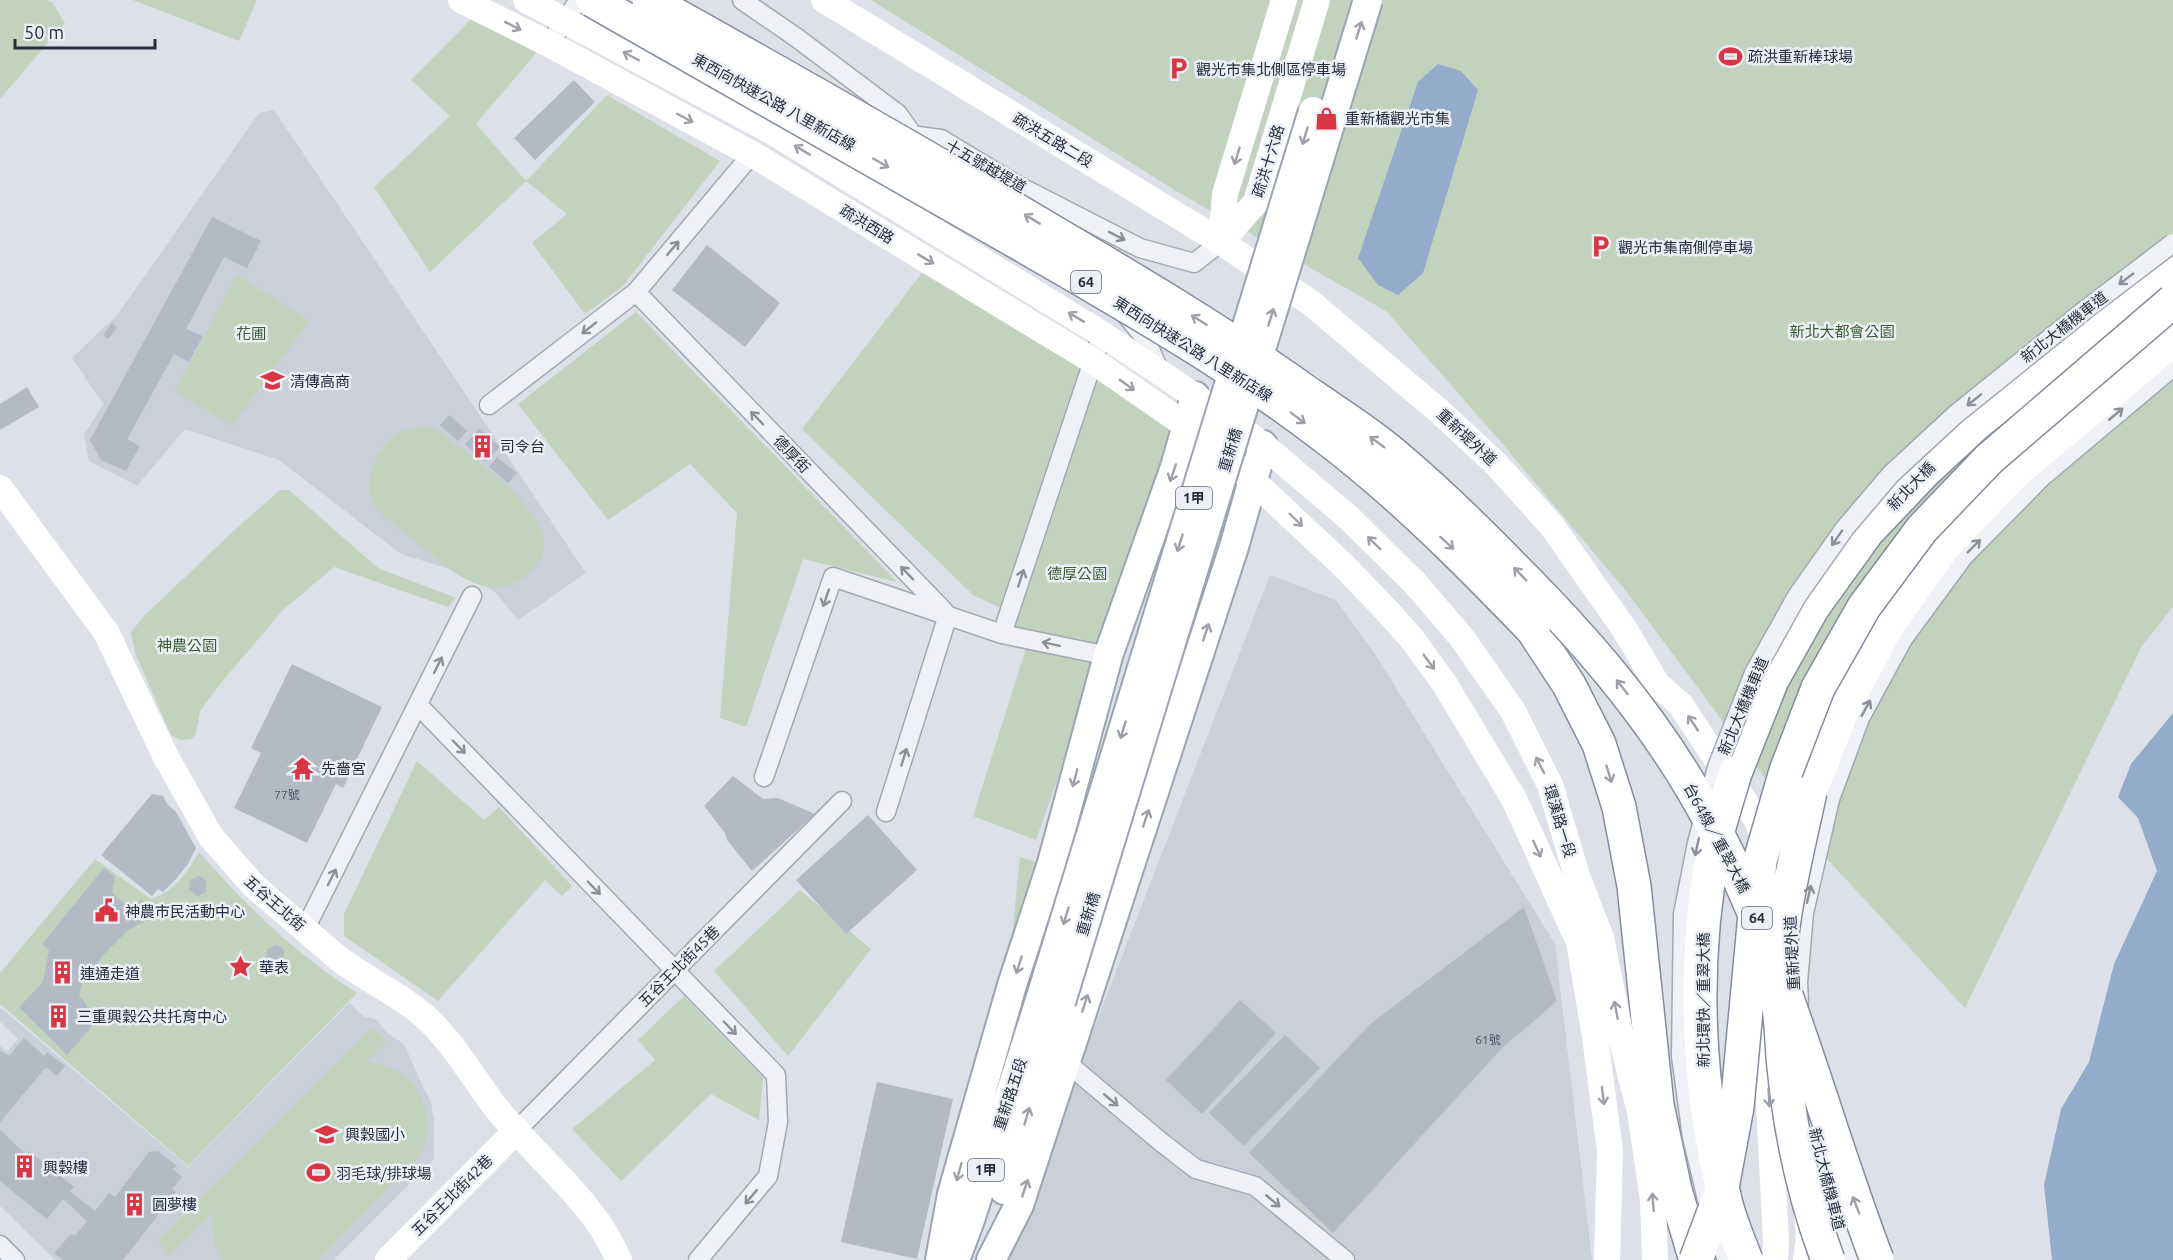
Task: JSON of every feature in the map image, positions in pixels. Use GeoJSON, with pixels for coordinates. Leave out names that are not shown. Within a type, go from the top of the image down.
{"type":"FeatureCollection","features":[{"type":"Feature","properties":{"kind":"highway","name":"東西向快速公路 八里新店線"},"geometry":{"type":"LineString","coordinates":[[592,0],[797,114],[947,201],[1156,323],[1256,386],[1363,467],[1461,555],[1547,623]]}},
{"type":"Feature","properties":{"kind":"highway","name":"東西向快速公路 八里新店線"},"geometry":{"type":"LineString","coordinates":[[649,0],[1003,202],[1268,364],[1385,447],[1475,529],[1547,623]]}},
{"type":"Feature","properties":{"kind":"highway","name":"新北大橋"},"geometry":{"type":"LineString","coordinates":[[1735,773],[1772,680],[1813,607],[1867,532],[1925,471],[1977,423],[2097,326],[2173,269]]}},
{"type":"Feature","properties":{"kind":"highway"},"geometry":{"type":"LineString","coordinates":[[1696,1260],[1721,1193],[1737,1107],[1760,861],[1786,771],[1818,688],[1864,607],[1922,529],[1989,459],[2173,301]]}},
{"type":"Feature","properties":{"kind":"highway"},"geometry":{"type":"LineString","coordinates":[[1707,1260],[1728,1188],[1741,1128],[1767,870],[1798,763],[1842,666],[1874,612],[1904,568],[1976,482],[2123,355],[2173,316]]}},
{"type":"Feature","properties":{"kind":"highway"},"geometry":{"type":"LineString","coordinates":[[1828,1260],[1816,1230],[1795,1142],[1783,1072],[1778,979],[1785,907],[1810,792],[1843,709],[1886,628],[1943,547],[2015,472],[2173,340]]}},
{"type":"Feature","properties":{"kind":"highway","name":"64"},"geometry":{"type":"LineString","coordinates":[[1547,623],[1569,685],[1599,744],[1619,807],[1634,886],[1658,1105],[1675,1190],[1696,1260]]}},
{"type":"Feature","properties":{"kind":"highway","name":"台64線／重翠大橋"},"geometry":{"type":"LineString","coordinates":[[1547,623],[1608,668],[1650,723],[1694,791],[1743,885],[1784,983],[1850,1189],[1877,1260]]}},
{"type":"Feature","properties":{"kind":"highway","name":"新北環快／重翠大橋"},"geometry":{"type":"LineString","coordinates":[[1735,773],[1714,846],[1704,917],[1700,985],[1700,1054],[1711,1134],[1727,1206],[1746,1260]]}},
{"type":"Feature","properties":{"kind":"main road","name":"重新橋"},"geometry":{"type":"LineString","coordinates":[[1051,1000],[1347,0]]}},
{"type":"Feature","properties":{"kind":"main road","name":"重新橋"},"geometry":{"type":"LineString","coordinates":[[1051,1000],[1368,0]]}},
{"type":"Feature","properties":{"kind":"main road"},"geometry":{"type":"LineString","coordinates":[[940,1260],[952,1194],[1012,985],[1052,863],[1108,656],[1175,467],[1195,396]]}},
{"type":"Feature","properties":{"kind":"main road"},"geometry":{"type":"LineString","coordinates":[[991,1260],[1019,1205],[1231,558],[1263,445]]}},
{"type":"Feature","properties":{"kind":"main road","name":"重新路五段"},"geometry":{"type":"LineString","coordinates":[[955,1260],[1051,1000]]}},
{"type":"Feature","properties":{"kind":"main road","name":"重新路五段"},"geometry":{"type":"LineString","coordinates":[[981,1260],[1051,1000]]}},
{"type":"Feature","properties":{"kind":"street","name":"疏洪西路"},"geometry":{"type":"LineString","coordinates":[[461,0],[549,44],[752,154],[1093,361],[1187,426],[1253,481]]}},
{"type":"Feature","properties":{"kind":"street","name":"疏洪西路"},"geometry":{"type":"LineString","coordinates":[[526,0],[572,10],[1102,334],[1263,445]]}},
{"type":"Feature","properties":{"kind":"street"},"geometry":{"type":"LineString","coordinates":[[633,0],[872,127],[916,137]]}},
{"type":"Feature","properties":{"kind":"street"},"geometry":{"type":"LineString","coordinates":[[742,0],[898,114],[916,137],[933,178],[950,196],[1079,284],[1118,307],[1145,338],[1160,372]]}},
{"type":"Feature","properties":{"kind":"street","name":"疏洪五路二段"},"geometry":{"type":"LineString","coordinates":[[824,0],[1221,242]]}},
{"type":"Feature","properties":{"kind":"street","name":"疏洪五路二段"},"geometry":{"type":"LineString","coordinates":[[844,0],[885,37]]}},
{"type":"Feature","properties":{"kind":"street","name":"疏洪十六路"},"geometry":{"type":"LineString","coordinates":[[1221,242],[1225,194],[1284,0]]}},
{"type":"Feature","properties":{"kind":"street","name":"疏洪十六路"},"geometry":{"type":"LineString","coordinates":[[1221,242],[1256,202],[1317,0]]}},
{"type":"Feature","properties":{"kind":"street"},"geometry":{"type":"LineString","coordinates":[[549,44],[572,10]]}},
{"type":"Feature","properties":{"kind":"street","name":"十五號越堤道"},"geometry":{"type":"LineString","coordinates":[[916,137],[940,139],[1019,186],[1140,248],[1194,263],[1221,242]]}},
{"type":"Feature","properties":{"kind":"street"},"geometry":{"type":"LineString","coordinates":[[489,405],[636,292],[752,154]]}},
{"type":"Feature","properties":{"kind":"street","name":"重新堤外道"},"geometry":{"type":"LineString","coordinates":[[1221,242],[1311,303],[1440,411],[1496,464],[1552,526],[1625,630],[1657,684],[1680,704],[1757,820],[1790,907],[1809,1236],[1806,1260]]}},
{"type":"Feature","properties":{"kind":"street","name":"新北大橋機車道"},"geometry":{"type":"LineString","coordinates":[[1727,1260],[1710,1212],[1692,1137],[1681,1056],[1683,914],[1697,843],[1717,767],[1754,673],[1797,596],[1845,528],[1891,474],[1956,414],[2085,310],[2173,243]]}},
{"type":"Feature","properties":{"kind":"street","name":"德厚街"},"geometry":{"type":"LineString","coordinates":[[636,292],[948,615]]}},
{"type":"Feature","properties":{"kind":"street"},"geometry":{"type":"LineString","coordinates":[[1002,634],[1102,334]]}},
{"type":"Feature","properties":{"kind":"street","name":"新北大橋機車道"},"geometry":{"type":"LineString","coordinates":[[1850,1260],[1835,1220],[1818,1149],[1804,1068],[1797,982],[1804,913],[1830,799],[1860,718],[1903,639],[1964,556],[2043,476],[2173,367]]}},
{"type":"Feature","properties":{"kind":"street","name":"環漢路一段"},"geometry":{"type":"LineString","coordinates":[[1263,445],[1357,526],[1414,582],[1462,638],[1513,711],[1550,785],[1576,876],[1601,938],[1640,1113],[1653,1200],[1656,1260]]}},
{"type":"Feature","properties":{"kind":"street","name":"環漢路一段"},"geometry":{"type":"LineString","coordinates":[[1253,481],[1344,566],[1413,640],[1444,683],[1514,799],[1564,906],[1579,942],[1595,1037],[1610,1151],[1607,1260]]}},
{"type":"Feature","properties":{"kind":"street","name":"五谷王北街"},"geometry":{"type":"LineString","coordinates":[[0,488],[106,632],[166,757],[211,837],[254,886],[351,969],[396,995],[423,1015],[461,1057],[494,1104],[587,1208],[609,1239],[620,1260]]}},
{"type":"Feature","properties":{"kind":"street"},"geometry":{"type":"LineString","coordinates":[[764,777],[833,577],[1002,634],[1108,656]]}},
{"type":"Feature","properties":{"kind":"street"},"geometry":{"type":"LineString","coordinates":[[305,929],[472,596]]}},
{"type":"Feature","properties":{"kind":"street"},"geometry":{"type":"LineString","coordinates":[[886,812],[948,615]]}},
{"type":"Feature","properties":{"kind":"street","name":"重新堤外道"},"geometry":{"type":"LineString","coordinates":[[1657,684],[1662,714],[1704,788],[1760,917],[1776,1241],[1775,1260]]}},
{"type":"Feature","properties":{"kind":"street"},"geometry":{"type":"LineString","coordinates":[[418,705],[776,1075],[778,1122],[768,1176],[698,1260]]}},
{"type":"Feature","properties":{"kind":"street","name":"五谷王北街45巷"},"geometry":{"type":"LineString","coordinates":[[517,1130],[842,801]]}},
{"type":"Feature","properties":{"kind":"street"},"geometry":{"type":"LineString","coordinates":[[1066,1062],[1196,1169],[1255,1186],[1345,1260]]}},
{"type":"Feature","properties":{"kind":"street","name":"五谷王北街42巷"},"geometry":{"type":"LineString","coordinates":[[388,1260],[517,1130]]}},
{"type":"Feature","properties":{"kind":"street"},"geometry":{"type":"LineString","coordinates":[[0,1245],[15,1260]]}},
{"type":"Feature","properties":{"kind":"shaded area","name":"清傳高商"},"geometry":{"type":"Polygon","coordinates":[[[274,110],[586,573],[518,620],[495,592],[462,573],[401,554],[279,460],[185,429],[137,486],[89,461],[84,435],[103,404],[72,358],[118,314],[259,113],[274,110]]]}},
{"type":"Feature","properties":{"kind":"shaded area"},"geometry":{"type":"Polygon","coordinates":[[[1270,575],[1336,600],[1375,654],[1555,944],[1592,1260],[1004,1260],[1270,575]]]}},
{"type":"Feature","properties":{"kind":"shaded area","name":"興穀國小"},"geometry":{"type":"Polygon","coordinates":[[[349,1003],[363,1016],[377,1020],[387,1033],[404,1044],[431,1101],[434,1121],[434,1159],[334,1260],[55,1260],[0,1206],[0,1046],[7,1052],[18,1039],[0,1022],[0,1007],[188,1167],[349,1003]]]}},
{"type":"Feature","properties":{"kind":"green space"},"geometry":{"type":"Polygon","coordinates":[[[0,0],[52,2],[65,23],[0,99],[0,0]]]}},
{"type":"Feature","properties":{"kind":"green space"},"geometry":{"type":"Polygon","coordinates":[[[133,0],[257,0],[239,41],[133,0]]]}},
{"type":"Feature","properties":{"kind":"green space","name":"新北大都會公園"},"geometry":{"type":"Polygon","coordinates":[[[871,0],[2173,0],[2173,607],[2142,646],[1965,1008],[1817,848],[1626,591],[1494,434],[1386,311],[1176,191],[871,0]]]}},
{"type":"Feature","properties":{"kind":"green space"},"geometry":{"type":"Polygon","coordinates":[[[478,12],[538,51],[476,124],[526,181],[430,272],[374,187],[450,116],[411,80],[478,12]]]}},
{"type":"Feature","properties":{"kind":"green space"},"geometry":{"type":"Polygon","coordinates":[[[607,95],[720,161],[623,286],[585,314],[532,243],[567,214],[526,181],[607,95]]]}},
{"type":"Feature","properties":{"kind":"green space","name":"德厚公園"},"geometry":{"type":"Polygon","coordinates":[[[928,265],[1081,360],[1053,476],[1096,348],[1175,413],[1172,443],[1107,653],[1005,625],[1009,612],[973,595],[802,429],[928,265]]]}},
{"type":"Feature","properties":{"kind":"green space","name":"花圃"},"geometry":{"type":"Polygon","coordinates":[[[237,275],[309,321],[232,426],[175,391],[237,275]]]}},
{"type":"Feature","properties":{"kind":"green space"},"geometry":{"type":"Polygon","coordinates":[[[636,312],[897,582],[803,559],[746,727],[720,718],[737,513],[690,464],[608,520],[518,404],[636,312]]]}},
{"type":"Feature","properties":{"kind":"green space"},"geometry":{"type":"Polygon","coordinates":[[[418,427],[433,427],[479,462],[510,488],[534,519],[542,535],[544,546],[542,555],[531,571],[516,583],[500,587],[485,586],[470,581],[440,562],[379,511],[370,490],[370,479],[377,457],[391,439],[400,432],[418,427]]]}},
{"type":"Feature","properties":{"kind":"green space","name":"神農公園"},"geometry":{"type":"Polygon","coordinates":[[[280,490],[289,490],[378,568],[456,598],[448,607],[334,567],[283,610],[200,711],[196,734],[191,739],[180,740],[171,735],[135,653],[131,632],[144,616],[280,490]]]}},
{"type":"Feature","properties":{"kind":"green space"},"geometry":{"type":"Polygon","coordinates":[[[1027,645],[1098,665],[1036,840],[973,816],[1027,645]]]}},
{"type":"Feature","properties":{"kind":"green space"},"geometry":{"type":"Polygon","coordinates":[[[417,761],[484,820],[499,807],[572,886],[562,896],[545,880],[438,1001],[344,936],[344,914],[417,761]]]}},
{"type":"Feature","properties":{"kind":"green space"},"geometry":{"type":"Polygon","coordinates":[[[199,852],[235,891],[293,946],[357,993],[188,1166],[0,1004],[0,973],[95,859],[151,899],[160,896],[174,886],[199,852]]]}},
{"type":"Feature","properties":{"kind":"green space"},"geometry":{"type":"Polygon","coordinates":[[[1020,857],[1039,863],[1010,956],[1020,857]]]}},
{"type":"Feature","properties":{"kind":"green space"},"geometry":{"type":"Polygon","coordinates":[[[800,890],[871,949],[788,1056],[714,971],[800,890]]]}},
{"type":"Feature","properties":{"kind":"green space"},"geometry":{"type":"Polygon","coordinates":[[[684,996],[763,1078],[759,1120],[711,1094],[621,1181],[572,1129],[655,1060],[638,1040],[684,996]]]}},
{"type":"Feature","properties":{"kind":"green space"},"geometry":{"type":"Polygon","coordinates":[[[373,1027],[387,1041],[367,1061],[390,1067],[403,1075],[419,1093],[424,1106],[428,1127],[426,1140],[421,1153],[412,1165],[319,1260],[222,1260],[213,1237],[213,1212],[170,1255],[157,1241],[373,1027]]]}},
{"type":"Feature","properties":{"kind":"water"},"geometry":{"type":"Polygon","coordinates":[[[1438,64],[1461,71],[1478,90],[1423,273],[1398,295],[1378,285],[1358,258],[1418,82],[1438,64]]]}},
{"type":"Feature","properties":{"kind":"water"},"geometry":{"type":"Polygon","coordinates":[[[2173,713],[2173,1260],[2052,1260],[2044,1185],[2061,1109],[2089,1062],[2114,964],[2157,871],[2138,818],[2118,797],[2131,764],[2173,713]]]}},
{"type":"Feature","properties":{"kind":"building"},"geometry":{"type":"Polygon","coordinates":[[[574,80],[595,102],[535,160],[514,138],[574,80]]]}},
{"type":"Feature","properties":{"kind":"building"},"geometry":{"type":"Polygon","coordinates":[[[212,217],[261,241],[247,268],[224,257],[186,329],[203,336],[189,362],[174,354],[127,439],[140,446],[126,471],[101,460],[90,440],[212,217]]]}},
{"type":"Feature","properties":{"kind":"building"},"geometry":{"type":"Polygon","coordinates":[[[707,245],[780,303],[745,347],[672,290],[707,245]]]}},
{"type":"Feature","properties":{"kind":"building"},"geometry":{"type":"Polygon","coordinates":[[[112,323],[117,328],[108,339],[103,335],[112,323]]]}},
{"type":"Feature","properties":{"kind":"building"},"geometry":{"type":"Polygon","coordinates":[[[27,387],[39,407],[0,430],[0,404],[27,387]]]}},
{"type":"Feature","properties":{"kind":"building"},"geometry":{"type":"Polygon","coordinates":[[[449,415],[467,431],[458,441],[440,425],[449,415]]]}},
{"type":"Feature","properties":{"kind":"building","name":"司令台"},"geometry":{"type":"Polygon","coordinates":[[[480,428],[500,447],[485,462],[465,444],[480,428]]]}},
{"type":"Feature","properties":{"kind":"building"},"geometry":{"type":"Polygon","coordinates":[[[497,457],[517,473],[508,483],[489,467],[497,457]]]}},
{"type":"Feature","properties":{"kind":"building","name":"先嗇宮"},"geometry":{"type":"Polygon","coordinates":[[[292,664],[382,707],[343,788],[336,784],[307,843],[234,808],[261,753],[251,748],[292,664]]]}},
{"type":"Feature","properties":{"kind":"building"},"geometry":{"type":"Polygon","coordinates":[[[733,776],[763,799],[778,798],[815,814],[752,871],[704,806],[733,776]]]}},
{"type":"Feature","properties":{"kind":"building"},"geometry":{"type":"Polygon","coordinates":[[[152,794],[163,796],[167,804],[176,812],[196,848],[188,864],[176,879],[163,892],[158,889],[152,896],[101,855],[152,794]]]}},
{"type":"Feature","properties":{"kind":"building"},"geometry":{"type":"Polygon","coordinates":[[[868,815],[917,870],[846,934],[796,880],[868,815]]]}},
{"type":"Feature","properties":{"kind":"building"},"geometry":{"type":"Polygon","coordinates":[[[104,868],[115,877],[112,893],[127,906],[142,900],[149,919],[127,931],[103,955],[90,975],[84,974],[79,996],[85,1002],[93,1025],[67,1055],[19,1007],[43,982],[49,950],[42,944],[104,868]]]}},
{"type":"Feature","properties":{"kind":"building"},"geometry":{"type":"Polygon","coordinates":[[[199,876],[206,881],[206,892],[198,896],[189,890],[190,880],[199,876]]]}},
{"type":"Feature","properties":{"kind":"building"},"geometry":{"type":"Polygon","coordinates":[[[1524,907],[1557,1001],[1502,1048],[1333,1233],[1249,1153],[1369,1025],[1524,907]]]}},
{"type":"Feature","properties":{"kind":"building"},"geometry":{"type":"Polygon","coordinates":[[[277,945],[284,950],[284,960],[274,964],[266,958],[267,949],[277,945]]]}},
{"type":"Feature","properties":{"kind":"building"},"geometry":{"type":"Polygon","coordinates":[[[1240,1000],[1276,1033],[1202,1114],[1166,1080],[1240,1000]]]}},
{"type":"Feature","properties":{"kind":"building"},"geometry":{"type":"Polygon","coordinates":[[[1285,1035],[1320,1068],[1244,1146],[1209,1113],[1285,1035]]]}},
{"type":"Feature","properties":{"kind":"building"},"geometry":{"type":"Polygon","coordinates":[[[24,1038],[44,1056],[47,1052],[65,1066],[57,1076],[46,1067],[0,1122],[0,1051],[9,1056],[24,1038]]]}},
{"type":"Feature","properties":{"kind":"building"},"geometry":{"type":"Polygon","coordinates":[[[877,1082],[953,1099],[917,1259],[841,1242],[877,1082]]]}},
{"type":"Feature","properties":{"kind":"building","name":"圓夢樓"},"geometry":{"type":"Polygon","coordinates":[[[0,1130],[26,1154],[29,1151],[74,1187],[70,1191],[95,1211],[109,1193],[115,1197],[149,1152],[158,1151],[177,1166],[173,1169],[182,1177],[172,1189],[176,1192],[123,1260],[63,1260],[54,1253],[71,1234],[75,1236],[87,1221],[63,1199],[47,1219],[0,1181],[0,1130]]]}},
{"type":"Feature","properties":{"kind":"place","name":"疏洪重新棒球場"},"geometry":{"type":"Point","coordinates":[1730,56]}},
{"type":"Feature","properties":{"kind":"place","name":"觀光市集北側區停車場"},"geometry":{"type":"Point","coordinates":[1178,69]}},
{"type":"Feature","properties":{"kind":"place","name":"重新橋觀光市集"},"geometry":{"type":"Point","coordinates":[1327,118]}},
{"type":"Feature","properties":{"kind":"place","name":"觀光市集南側停車場"},"geometry":{"type":"Point","coordinates":[1600,247]}},
{"type":"Feature","properties":{"kind":"place","name":"清傳高商"},"geometry":{"type":"Point","coordinates":[272,381]}},
{"type":"Feature","properties":{"kind":"place","name":"司令台"},"geometry":{"type":"Point","coordinates":[482,446]}},
{"type":"Feature","properties":{"kind":"place","name":"先嗇宮"},"geometry":{"type":"Point","coordinates":[303,768]}},
{"type":"Feature","properties":{"kind":"place","name":"神農市民活動中心"},"geometry":{"type":"Point","coordinates":[107,911]}},
{"type":"Feature","properties":{"kind":"place","name":"華表"},"geometry":{"type":"Point","coordinates":[241,967]}},
{"type":"Feature","properties":{"kind":"place","name":"連通走道"},"geometry":{"type":"Point","coordinates":[62,973]}},
{"type":"Feature","properties":{"kind":"place","name":"三重興穀公共托育中心"},"geometry":{"type":"Point","coordinates":[59,1016]}},
{"type":"Feature","properties":{"kind":"place","name":"興穀國小"},"geometry":{"type":"Point","coordinates":[327,1134]}},
{"type":"Feature","properties":{"kind":"place","name":"興穀樓"},"geometry":{"type":"Point","coordinates":[25,1167]}},
{"type":"Feature","properties":{"kind":"place","name":"羽毛球/排球場"},"geometry":{"type":"Point","coordinates":[318,1173]}},
{"type":"Feature","properties":{"kind":"place","name":"圓夢樓"},"geometry":{"type":"Point","coordinates":[134,1204]}}]}
